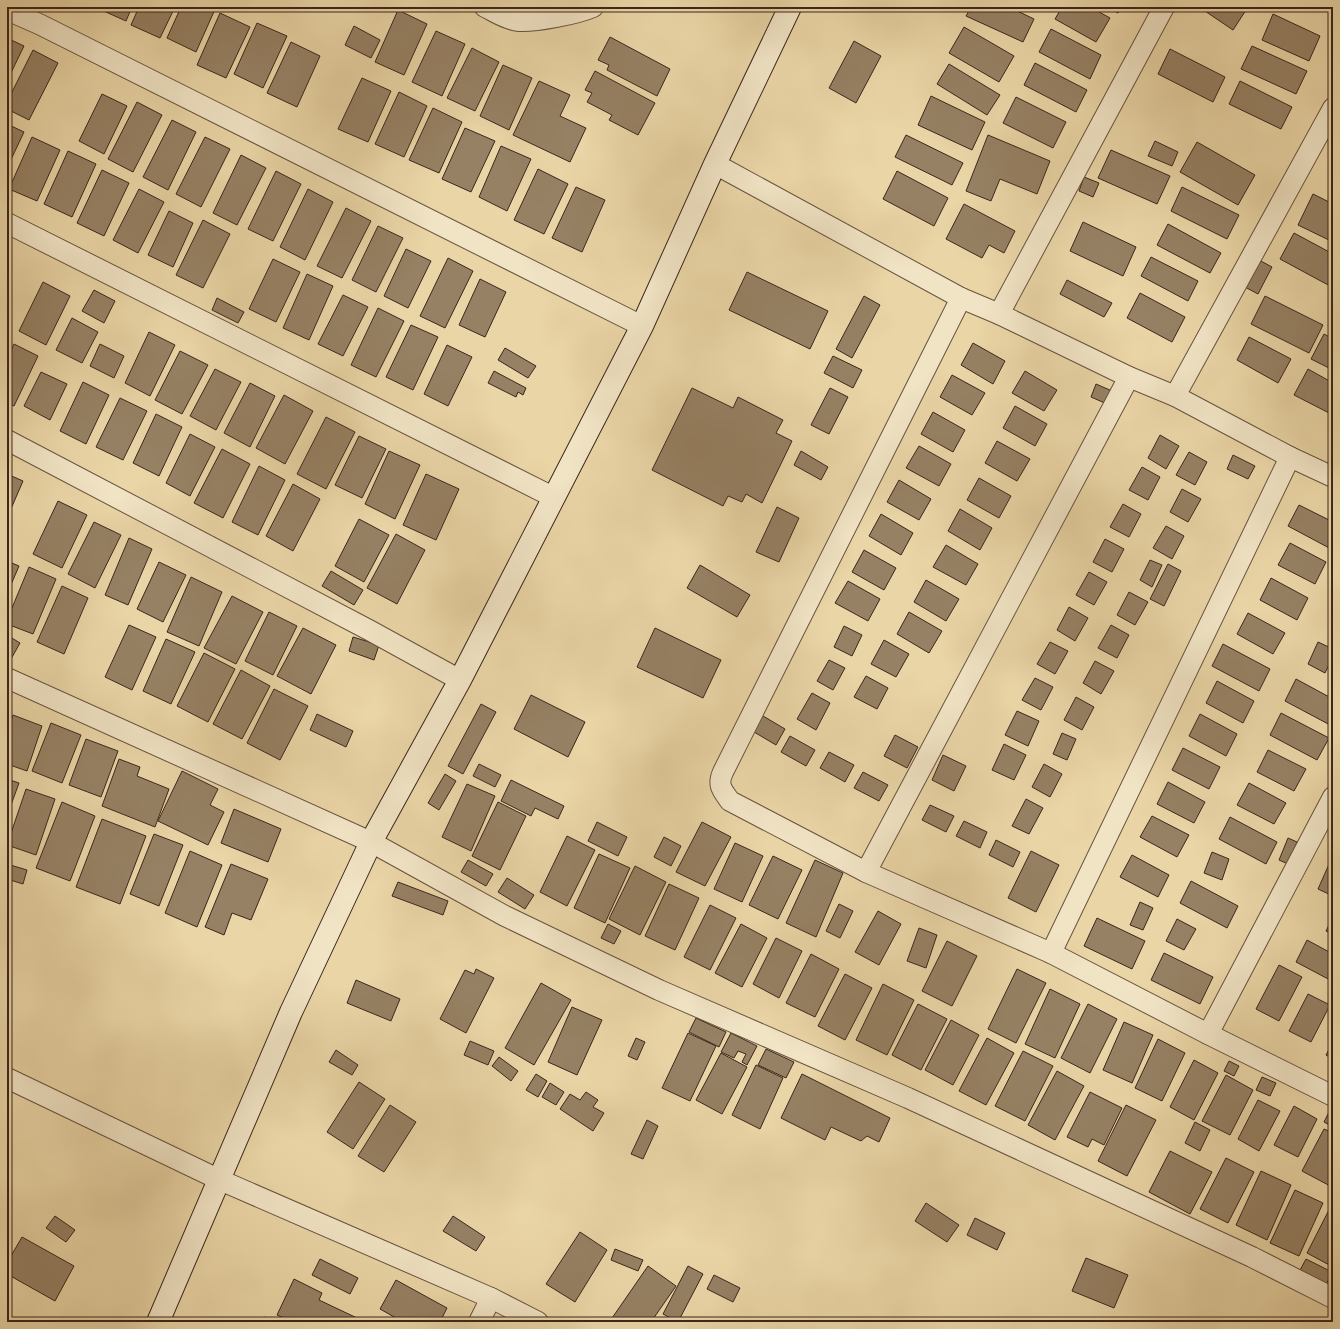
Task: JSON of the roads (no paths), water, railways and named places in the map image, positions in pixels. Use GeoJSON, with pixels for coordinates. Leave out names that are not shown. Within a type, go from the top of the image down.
{"type":"FeatureCollection","features":[{"type":"Feature","properties":{"kind":"street"},"geometry":{"type":"LineString","coordinates":[[485,7],[507,18],[519,21],[534,20],[583,11],[592,7]]}},
{"type":"Feature","properties":{"kind":"street"},"geometry":{"type":"LineString","coordinates":[[158,1322],[220,1180],[290,1012],[371,842],[460,680],[642,326],[715,164],[790,7]]}},
{"type":"Feature","properties":{"kind":"street"},"geometry":{"type":"LineString","coordinates":[[999,314],[1164,7]]}},
{"type":"Feature","properties":{"kind":"street"},"geometry":{"type":"LineString","coordinates":[[7,10],[46,28],[642,326]]}},
{"type":"Feature","properties":{"kind":"street"},"geometry":{"type":"LineString","coordinates":[[1175,396],[1333,108]]}},
{"type":"Feature","properties":{"kind":"street"},"geometry":{"type":"LineString","coordinates":[[715,164],[961,298],[999,314],[1129,377],[1175,396],[1290,458],[1333,477]]}},
{"type":"Feature","properties":{"kind":"street"},"geometry":{"type":"LineString","coordinates":[[7,223],[554,497]]}},
{"type":"Feature","properties":{"kind":"street"},"geometry":{"type":"LineString","coordinates":[[961,298],[719,780],[721,789],[730,801],[866,872],[1051,953],[1208,1034],[1333,1096]]}},
{"type":"Feature","properties":{"kind":"street"},"geometry":{"type":"LineString","coordinates":[[866,872],[1129,377]]}},
{"type":"Feature","properties":{"kind":"street"},"geometry":{"type":"LineString","coordinates":[[7,440],[369,630],[460,680]]}},
{"type":"Feature","properties":{"kind":"street"},"geometry":{"type":"LineString","coordinates":[[1051,953],[1290,458]]}},
{"type":"Feature","properties":{"kind":"street"},"geometry":{"type":"LineString","coordinates":[[7,678],[371,842],[505,916],[659,990],[908,1098],[1252,1257],[1333,1298]]}},
{"type":"Feature","properties":{"kind":"street"},"geometry":{"type":"LineString","coordinates":[[1208,1034],[1333,797]]}},
{"type":"Feature","properties":{"kind":"street"},"geometry":{"type":"LineString","coordinates":[[7,1078],[220,1180],[492,1298],[538,1322]]}},
{"type":"Feature","properties":{"kind":"street"},"geometry":{"type":"LineString","coordinates":[[479,1322],[492,1298]]}}]}
